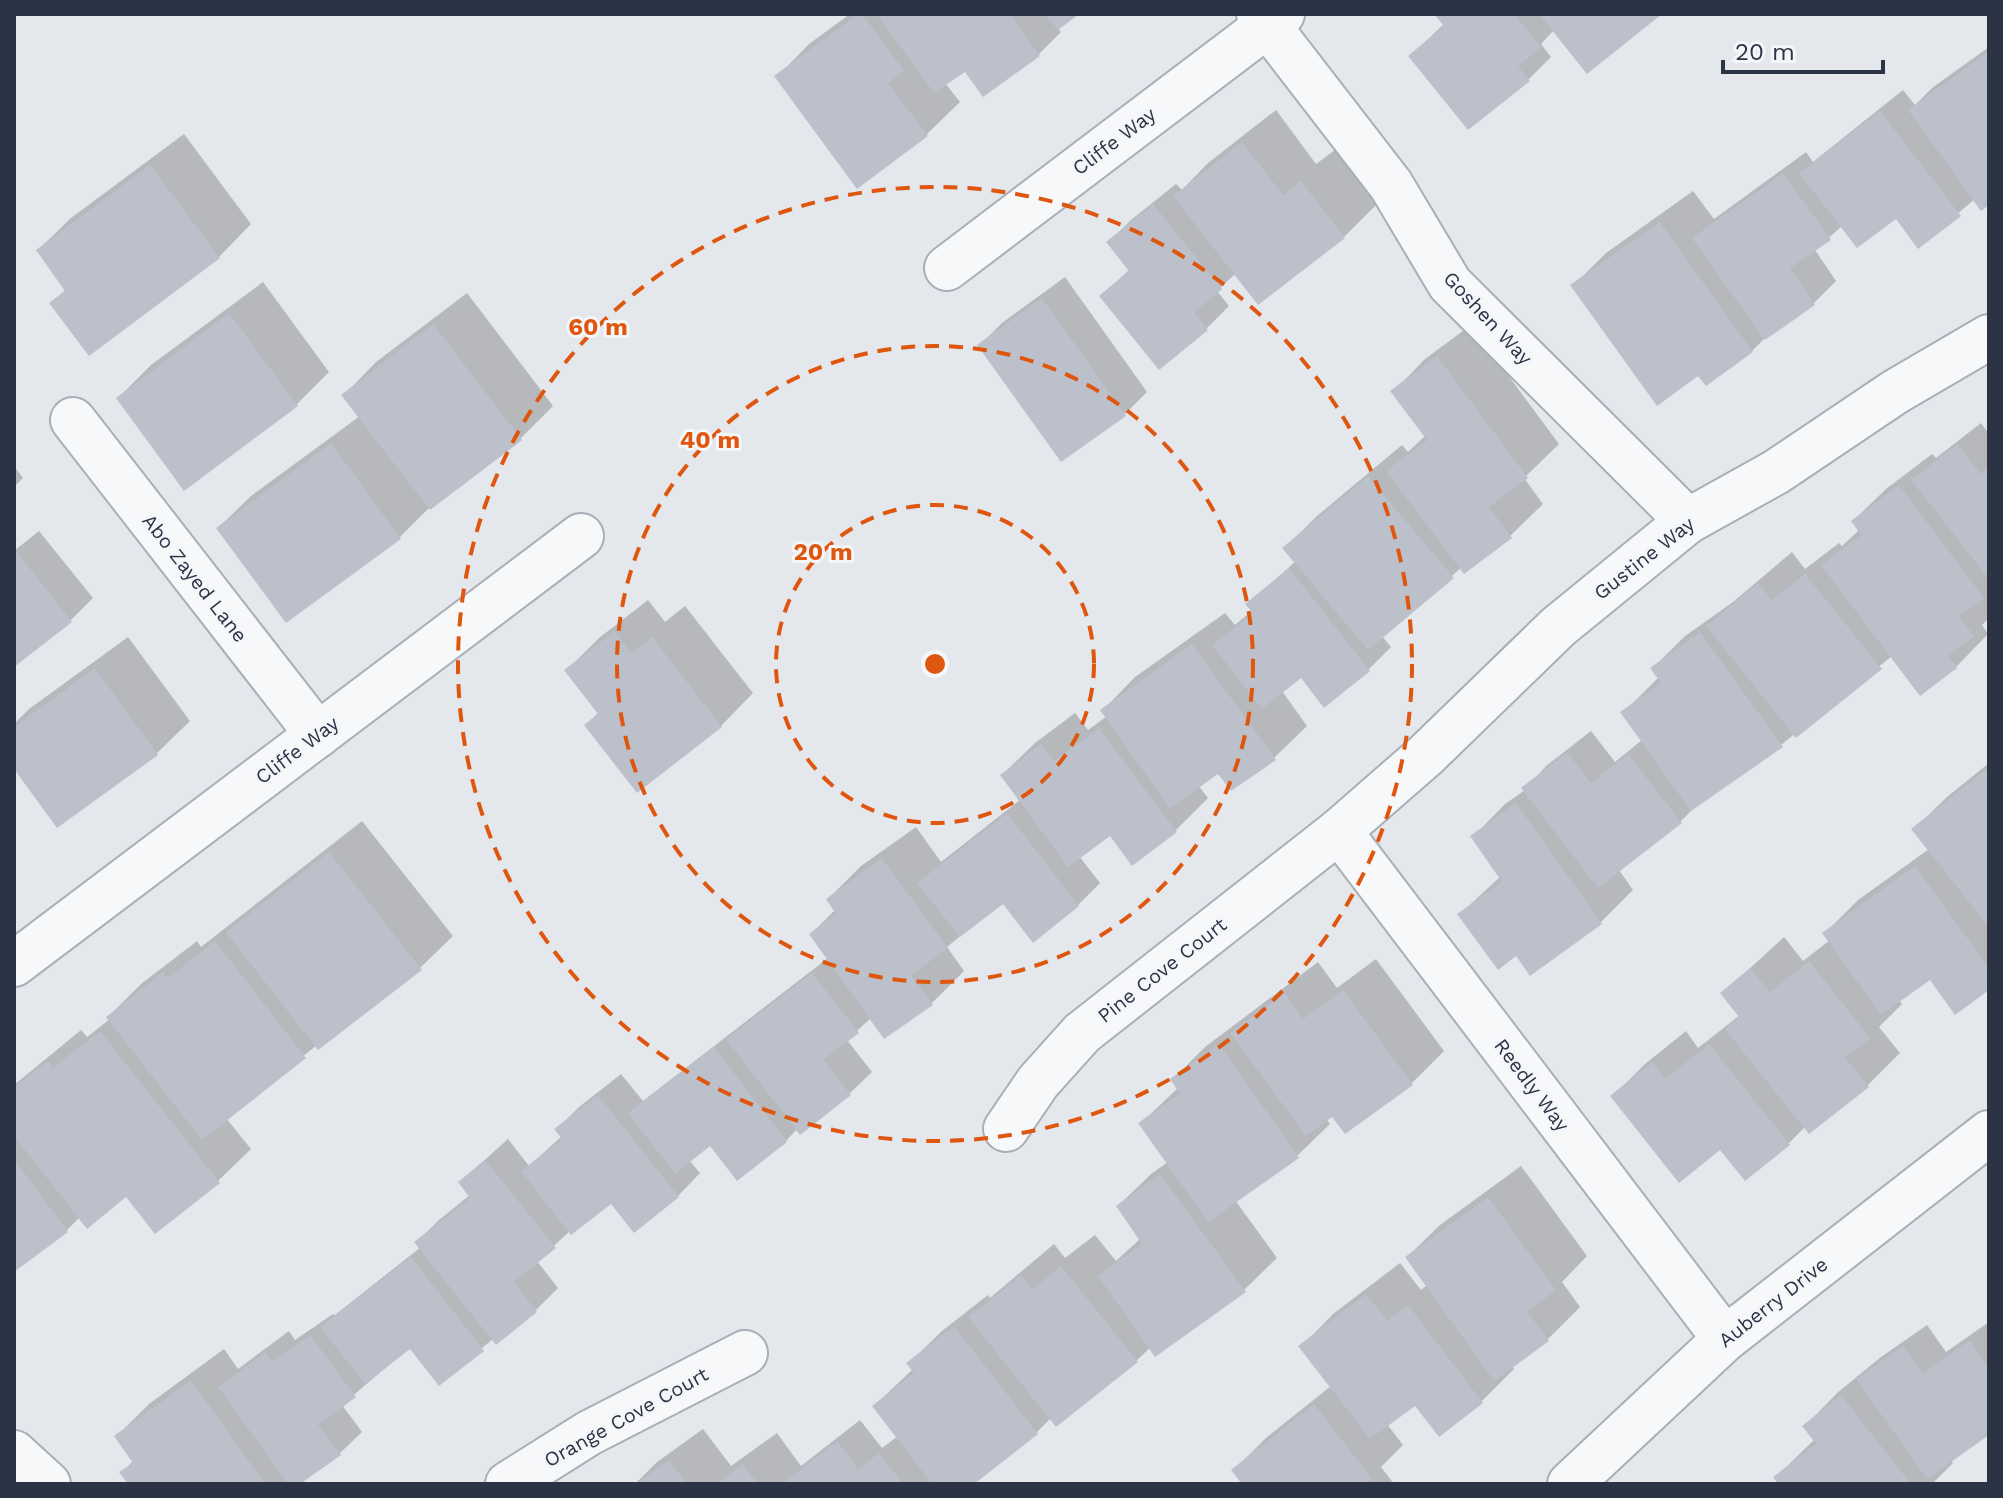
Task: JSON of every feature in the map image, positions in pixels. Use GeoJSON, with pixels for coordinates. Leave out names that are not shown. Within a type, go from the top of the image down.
{"type":"FeatureCollection","features":[{"type":"Feature","properties":{"kind":"street","name":"Cliffe Way"},"geometry":{"type":"LineString","coordinates":[[947,268],[1269,18]]}},
{"type":"Feature","properties":{"kind":"street","name":"Goshen Way"},"geometry":{"type":"LineString","coordinates":[[1269,18],[1391,185],[1450,284],[1688,521]]}},
{"type":"Feature","properties":{"kind":"street","name":"Gustine Way"},"geometry":{"type":"LineString","coordinates":[[1339,831],[1425,756],[1558,627],[1688,521],[1776,472],[1895,392],[1989,337]]}},
{"type":"Feature","properties":{"kind":"street","name":"Abo Zayed Lane"},"geometry":{"type":"LineString","coordinates":[[73,420],[318,735]]}},
{"type":"Feature","properties":{"kind":"street","name":"Cliffe Way"},"geometry":{"type":"LineString","coordinates":[[18,953],[318,735],[581,536]]}},
{"type":"Feature","properties":{"kind":"street","name":"Pine Cove Court"},"geometry":{"type":"LineString","coordinates":[[1006,1129],[1038,1082],[1082,1033],[1339,831]]}},
{"type":"Feature","properties":{"kind":"street","name":"Reedly Way"},"geometry":{"type":"LineString","coordinates":[[1339,831],[1725,1339]]}},
{"type":"Feature","properties":{"kind":"street","name":"Auberry Drive"},"geometry":{"type":"LineString","coordinates":[[1570,1484],[1725,1339],[1989,1133]]}},
{"type":"Feature","properties":{"kind":"street","name":"Orange Cove Court"},"geometry":{"type":"LineString","coordinates":[[508,1484],[589,1433],[745,1353]]}},
{"type":"Feature","properties":{"kind":"street"},"geometry":{"type":"LineString","coordinates":[[14,1453],[48,1484]]}},
{"type":"Feature","properties":{"kind":"building"},"geometry":{"type":"Polygon","coordinates":[[[862,14],[904,71],[888,83],[928,136],[857,189],[774,76],[862,14]]]}},
{"type":"Feature","properties":{"kind":"building"},"geometry":{"type":"Polygon","coordinates":[[[877,14],[1010,14],[1040,56],[983,97],[965,72],[934,93],[877,14]]]}},
{"type":"Feature","properties":{"kind":"building"},"geometry":{"type":"Polygon","coordinates":[[[1045,14],[1079,14],[1058,30],[1045,14]]]}},
{"type":"Feature","properties":{"kind":"building"},"geometry":{"type":"Polygon","coordinates":[[[1434,14],[1514,14],[1541,47],[1518,66],[1530,81],[1468,130],[1408,56],[1444,26],[1434,14]]]}},
{"type":"Feature","properties":{"kind":"building"},"geometry":{"type":"Polygon","coordinates":[[[1539,14],[1662,14],[1587,74],[1539,14]]]}},
{"type":"Feature","properties":{"kind":"building"},"geometry":{"type":"Polygon","coordinates":[[[1989,51],[1989,205],[1981,211],[1908,110],[1989,51]]]}},
{"type":"Feature","properties":{"kind":"building"},"geometry":{"type":"Polygon","coordinates":[[[1880,111],[1961,216],[1918,249],[1896,219],[1857,248],[1799,173],[1880,111]]]}},
{"type":"Feature","properties":{"kind":"building"},"geometry":{"type":"Polygon","coordinates":[[[1242,142],[1283,195],[1301,181],[1345,238],[1258,305],[1173,196],[1242,142]]]}},
{"type":"Feature","properties":{"kind":"building"},"geometry":{"type":"Polygon","coordinates":[[[150,165],[220,258],[89,356],[49,303],[65,291],[36,250],[150,165]]]}},
{"type":"Feature","properties":{"kind":"building"},"geometry":{"type":"Polygon","coordinates":[[[1783,173],[1831,240],[1790,268],[1815,305],[1765,340],[1692,238],[1783,173]]]}},
{"type":"Feature","properties":{"kind":"building"},"geometry":{"type":"Polygon","coordinates":[[[1153,204],[1222,289],[1194,312],[1208,330],[1159,370],[1099,296],[1129,271],[1106,242],[1153,204]]]}},
{"type":"Feature","properties":{"kind":"building"},"geometry":{"type":"Polygon","coordinates":[[[1660,222],[1753,352],[1706,386],[1698,376],[1657,406],[1570,285],[1660,222]]]}},
{"type":"Feature","properties":{"kind":"building"},"geometry":{"type":"Polygon","coordinates":[[[1042,298],[1126,416],[1061,462],[977,345],[1042,298]]]}},
{"type":"Feature","properties":{"kind":"building"},"geometry":{"type":"Polygon","coordinates":[[[229,313],[298,406],[184,491],[116,398],[229,313]]]}},
{"type":"Feature","properties":{"kind":"building"},"geometry":{"type":"Polygon","coordinates":[[[433,324],[522,440],[430,510],[341,395],[433,324]]]}},
{"type":"Feature","properties":{"kind":"building"},"geometry":{"type":"Polygon","coordinates":[[[1437,356],[1528,478],[1489,507],[1512,538],[1464,574],[1386,471],[1427,440],[1390,391],[1437,356]]]}},
{"type":"Feature","properties":{"kind":"building"},"geometry":{"type":"Polygon","coordinates":[[[331,443],[401,539],[286,623],[216,528],[331,443]]]}},
{"type":"Feature","properties":{"kind":"building"},"geometry":{"type":"Polygon","coordinates":[[[1957,444],[1981,474],[1989,467],[1989,579],[1911,480],[1957,444]]]}},
{"type":"Feature","properties":{"kind":"building"},"geometry":{"type":"Polygon","coordinates":[[[1368,476],[1454,578],[1368,650],[1282,548],[1368,476]]]}},
{"type":"Feature","properties":{"kind":"building"},"geometry":{"type":"Polygon","coordinates":[[[1899,485],[1984,598],[1959,616],[1974,636],[1948,656],[1957,668],[1920,696],[1821,565],[1861,535],[1851,521],[1899,485]]]}},
{"type":"Feature","properties":{"kind":"building"},"geometry":{"type":"Polygon","coordinates":[[[16,551],[72,622],[14,667],[14,553],[16,551]]]}},
{"type":"Feature","properties":{"kind":"building"},"geometry":{"type":"Polygon","coordinates":[[[1289,568],[1370,671],[1324,708],[1301,678],[1262,709],[1212,645],[1253,613],[1245,604],[1289,568]]]}},
{"type":"Feature","properties":{"kind":"building"},"geometry":{"type":"Polygon","coordinates":[[[1805,574],[1882,669],[1796,738],[1706,626],[1758,583],[1772,600],[1805,574]]]}},
{"type":"Feature","properties":{"kind":"building"},"geometry":{"type":"Polygon","coordinates":[[[615,631],[631,653],[652,637],[722,727],[637,793],[584,725],[598,714],[564,670],[615,631]]]}},
{"type":"Feature","properties":{"kind":"building"},"geometry":{"type":"Polygon","coordinates":[[[1700,632],[1783,747],[1691,811],[1620,712],[1661,683],[1650,668],[1700,632]]]}},
{"type":"Feature","properties":{"kind":"building"},"geometry":{"type":"Polygon","coordinates":[[[1192,644],[1276,760],[1231,791],[1218,774],[1170,808],[1100,710],[1192,644]]]}},
{"type":"Feature","properties":{"kind":"building"},"geometry":{"type":"Polygon","coordinates":[[[95,668],[158,755],[57,828],[14,769],[14,727],[95,668]]]}},
{"type":"Feature","properties":{"kind":"building"},"geometry":{"type":"Polygon","coordinates":[[[1099,728],[1177,832],[1132,866],[1110,836],[1068,867],[1000,775],[1041,744],[1054,761],[1099,728]]]}},
{"type":"Feature","properties":{"kind":"building"},"geometry":{"type":"Polygon","coordinates":[[[1567,752],[1591,783],[1628,754],[1682,823],[1598,888],[1521,788],[1567,752]]]}},
{"type":"Feature","properties":{"kind":"building"},"geometry":{"type":"Polygon","coordinates":[[[1989,767],[1989,927],[1911,829],[1989,767]]]}},
{"type":"Feature","properties":{"kind":"building"},"geometry":{"type":"Polygon","coordinates":[[[1516,803],[1602,924],[1530,976],[1516,956],[1498,970],[1457,914],[1502,882],[1470,836],[1516,803]]]}},
{"type":"Feature","properties":{"kind":"building"},"geometry":{"type":"Polygon","coordinates":[[[1007,813],[1079,906],[1033,943],[1003,904],[960,937],[917,883],[1007,813]]]}},
{"type":"Feature","properties":{"kind":"building"},"geometry":{"type":"Polygon","coordinates":[[[329,852],[422,970],[318,1050],[226,932],[329,852]]]}},
{"type":"Feature","properties":{"kind":"building"},"geometry":{"type":"Polygon","coordinates":[[[882,858],[948,948],[911,975],[933,1005],[884,1039],[809,934],[836,914],[826,899],[882,858]]]}},
{"type":"Feature","properties":{"kind":"building"},"geometry":{"type":"Polygon","coordinates":[[[1915,866],[1989,968],[1989,990],[1955,1015],[1930,980],[1881,1015],[1822,933],[1915,866]]]}},
{"type":"Feature","properties":{"kind":"building"},"geometry":{"type":"Polygon","coordinates":[[[215,941],[306,1058],[202,1140],[106,1017],[163,972],[168,978],[215,941]]]}},
{"type":"Feature","properties":{"kind":"building"},"geometry":{"type":"Polygon","coordinates":[[[1809,961],[1870,1038],[1845,1058],[1869,1087],[1809,1134],[1725,1029],[1739,1017],[1720,993],[1750,968],[1770,992],[1809,961]]]}},
{"type":"Feature","properties":{"kind":"building"},"geometry":{"type":"Polygon","coordinates":[[[812,973],[859,1033],[823,1060],[851,1095],[800,1135],[726,1039],[812,973]]]}},
{"type":"Feature","properties":{"kind":"building"},"geometry":{"type":"Polygon","coordinates":[[[1343,990],[1413,1085],[1345,1134],[1332,1117],[1306,1136],[1230,1033],[1285,993],[1303,1019],[1343,990]]]}},
{"type":"Feature","properties":{"kind":"building"},"geometry":{"type":"Polygon","coordinates":[[[100,1031],[220,1183],[155,1234],[126,1197],[87,1229],[14,1136],[14,1087],[48,1061],[53,1068],[100,1031]]]}},
{"type":"Feature","properties":{"kind":"building"},"geometry":{"type":"Polygon","coordinates":[[[1219,1044],[1299,1158],[1208,1222],[1138,1123],[1180,1094],[1170,1079],[1219,1044]]]}},
{"type":"Feature","properties":{"kind":"building"},"geometry":{"type":"Polygon","coordinates":[[[1709,1044],[1790,1145],[1745,1181],[1720,1150],[1679,1183],[1610,1096],[1652,1062],[1665,1079],[1709,1044]]]}},
{"type":"Feature","properties":{"kind":"building"},"geometry":{"type":"Polygon","coordinates":[[[714,1047],[787,1142],[737,1181],[710,1146],[675,1174],[628,1113],[714,1047]]]}},
{"type":"Feature","properties":{"kind":"building"},"geometry":{"type":"Polygon","coordinates":[[[598,1095],[679,1197],[634,1233],[611,1204],[571,1235],[521,1171],[562,1139],[554,1129],[598,1095]]]}},
{"type":"Feature","properties":{"kind":"building"},"geometry":{"type":"Polygon","coordinates":[[[14,1159],[68,1232],[14,1272],[14,1159]]]}},
{"type":"Feature","properties":{"kind":"building"},"geometry":{"type":"Polygon","coordinates":[[[485,1160],[556,1248],[514,1282],[537,1312],[496,1345],[414,1242],[470,1198],[458,1182],[485,1160]]]}},
{"type":"Feature","properties":{"kind":"building"},"geometry":{"type":"Polygon","coordinates":[[[1160,1174],[1246,1292],[1155,1357],[1098,1276],[1142,1244],[1116,1206],[1160,1174]]]}},
{"type":"Feature","properties":{"kind":"building"},"geometry":{"type":"Polygon","coordinates":[[[1488,1197],[1556,1290],[1527,1311],[1549,1341],[1494,1381],[1405,1257],[1488,1197]]]}},
{"type":"Feature","properties":{"kind":"building"},"geometry":{"type":"Polygon","coordinates":[[[411,1257],[484,1351],[439,1386],[410,1349],[365,1384],[320,1327],[411,1257]]]}},
{"type":"Feature","properties":{"kind":"building"},"geometry":{"type":"Polygon","coordinates":[[[1061,1266],[1138,1362],[1056,1427],[968,1317],[1021,1275],[1032,1290],[1061,1266]]]}},
{"type":"Feature","properties":{"kind":"building"},"geometry":{"type":"Polygon","coordinates":[[[1366,1294],[1388,1321],[1408,1305],[1483,1403],[1439,1437],[1415,1406],[1370,1439],[1298,1346],[1366,1294]]]}},
{"type":"Feature","properties":{"kind":"building"},"geometry":{"type":"Polygon","coordinates":[[[954,1326],[1038,1434],[974,1484],[932,1484],[872,1406],[914,1373],[906,1363],[954,1326]]]}},
{"type":"Feature","properties":{"kind":"building"},"geometry":{"type":"Polygon","coordinates":[[[310,1335],[356,1397],[318,1425],[341,1455],[300,1484],[288,1484],[218,1387],[266,1352],[272,1361],[310,1335]]]}},
{"type":"Feature","properties":{"kind":"building"},"geometry":{"type":"Polygon","coordinates":[[[1970,1340],[1989,1368],[1989,1435],[1927,1479],[1856,1379],[1903,1346],[1923,1373],[1970,1340]]]}},
{"type":"Feature","properties":{"kind":"building"},"geometry":{"type":"Polygon","coordinates":[[[191,1380],[265,1484],[128,1484],[119,1472],[133,1463],[114,1436],[191,1380]]]}},
{"type":"Feature","properties":{"kind":"building"},"geometry":{"type":"Polygon","coordinates":[[[1841,1395],[1911,1484],[1778,1484],[1773,1477],[1816,1444],[1802,1426],[1841,1395]]]}},
{"type":"Feature","properties":{"kind":"building"},"geometry":{"type":"Polygon","coordinates":[[[1314,1404],[1372,1479],[1365,1484],[1242,1484],[1231,1470],[1314,1404]]]}},
{"type":"Feature","properties":{"kind":"building"},"geometry":{"type":"Polygon","coordinates":[[[837,1441],[858,1469],[879,1453],[903,1484],[782,1484],[837,1441]]]}},
{"type":"Feature","properties":{"kind":"building"},"geometry":{"type":"Polygon","coordinates":[[[669,1460],[687,1484],[636,1484],[669,1460]]]}},
{"type":"Feature","properties":{"kind":"building"},"geometry":{"type":"Polygon","coordinates":[[[743,1464],[758,1484],[716,1484],[743,1464]]]}}]}
